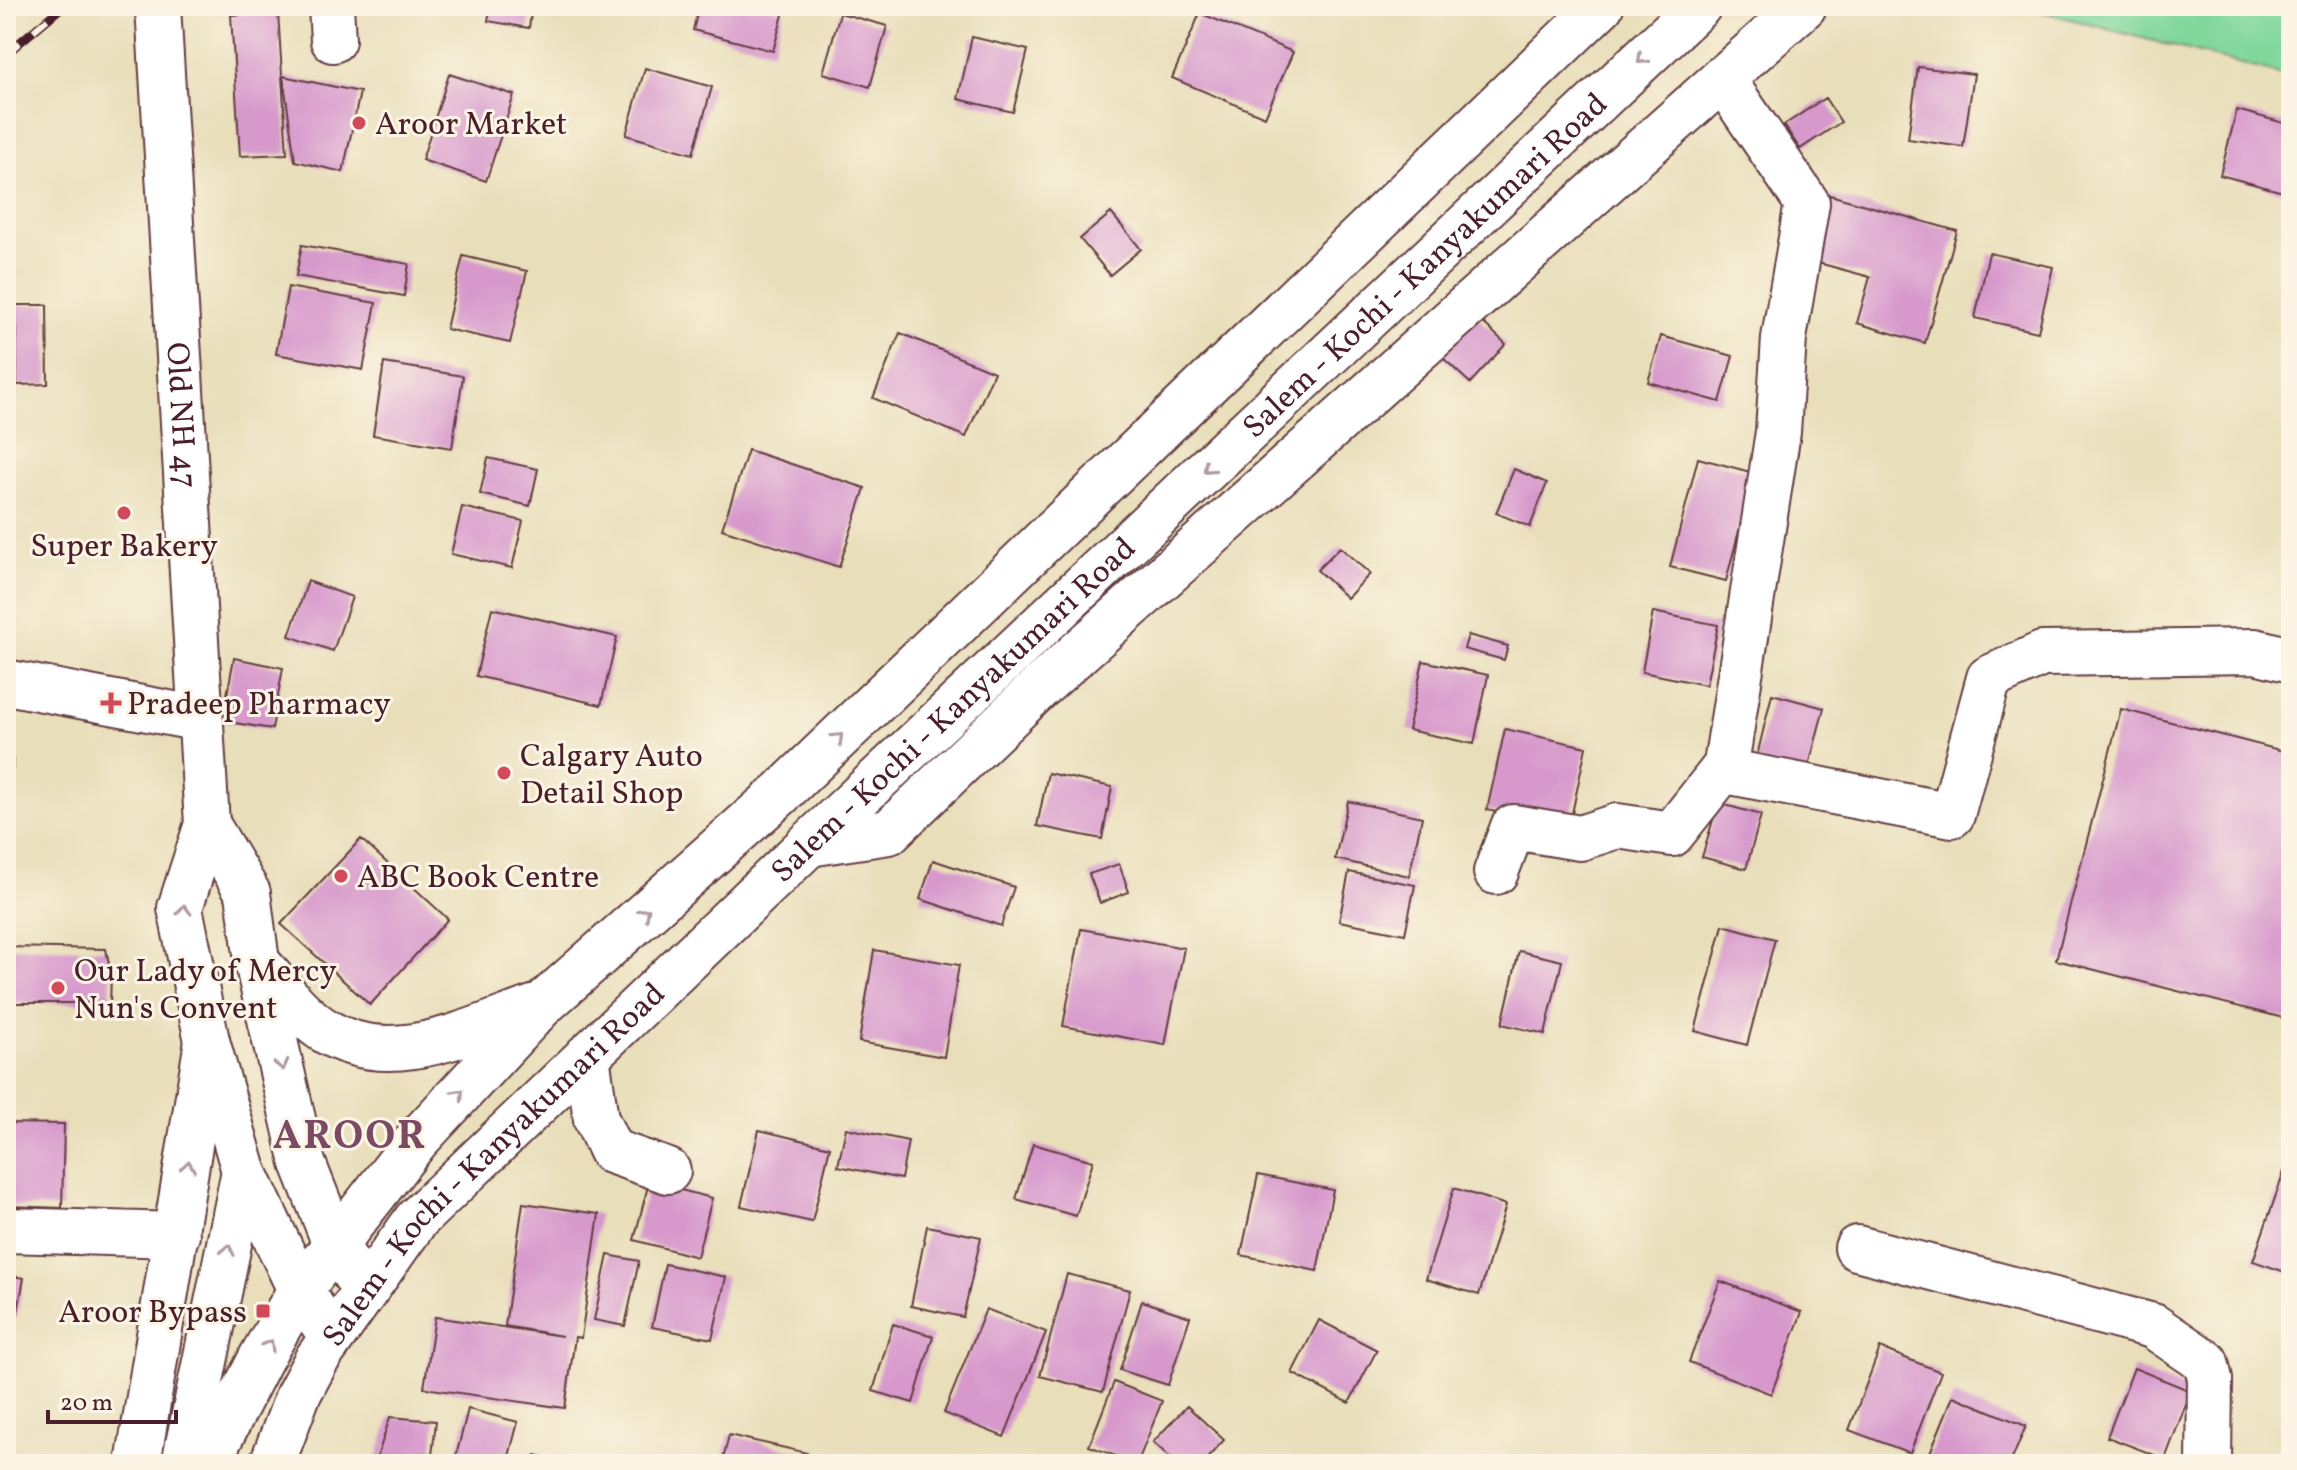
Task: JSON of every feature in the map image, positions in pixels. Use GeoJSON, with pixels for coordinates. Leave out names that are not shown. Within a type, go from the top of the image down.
{"type":"FeatureCollection","features":[{"type":"Feature","properties":{"kind":"main road","name":"Old NH 47"},"geometry":{"type":"LineString","coordinates":[[158,6],[207,824]]}},
{"type":"Feature","properties":{"kind":"main road","name":"Salem - Kochi - Kanyakumari Road"},"geometry":{"type":"LineString","coordinates":[[207,1464],[300,1290],[416,1141],[542,1005],[781,793],[1601,6]]}},
{"type":"Feature","properties":{"kind":"main road","name":"Salem - Kochi - Kanyakumari Road"},"geometry":{"type":"LineString","coordinates":[[272,1464],[298,1395],[332,1337],[416,1220],[809,844],[1699,6]]}},
{"type":"Feature","properties":{"kind":"main road"},"geometry":{"type":"LineString","coordinates":[[809,844],[889,832],[1040,687],[1804,6]]}},
{"type":"Feature","properties":{"kind":"main road"},"geometry":{"type":"LineString","coordinates":[[1496,872],[1513,827],[1580,838],[1617,826],[1672,834],[1725,767],[1778,432],[1784,338],[1807,203],[1722,78]]}},
{"type":"Feature","properties":{"kind":"main road"},"geometry":{"type":"LineString","coordinates":[[1725,767],[1725,771],[1952,815],[1989,678],[2042,654],[2255,651],[2291,660]]}},
{"type":"Feature","properties":{"kind":"main road"},"geometry":{"type":"LineString","coordinates":[[6,682],[200,719]]}},
{"type":"Feature","properties":{"kind":"main road"},"geometry":{"type":"LineString","coordinates":[[207,824],[248,893],[257,962],[303,1163],[335,1244],[365,1291]]}},
{"type":"Feature","properties":{"kind":"main road"},"geometry":{"type":"LineString","coordinates":[[207,824],[180,908],[207,1041],[244,1171],[300,1290],[332,1337]]}},
{"type":"Feature","properties":{"kind":"main road"},"geometry":{"type":"LineString","coordinates":[[257,962],[320,1027],[357,1044],[376,1048],[430,1044],[542,1005]]}},
{"type":"Feature","properties":{"kind":"main road"},"geometry":{"type":"LineString","coordinates":[[138,1464],[207,1041]]}},
{"type":"Feature","properties":{"kind":"main road"},"geometry":{"type":"LineString","coordinates":[[587,1056],[596,1119],[611,1151],[668,1171]]}},
{"type":"Feature","properties":{"kind":"main road"},"geometry":{"type":"LineString","coordinates":[[184,1464],[244,1171]]}},
{"type":"Feature","properties":{"kind":"main road"},"geometry":{"type":"LineString","coordinates":[[6,1230],[177,1235]]}},
{"type":"Feature","properties":{"kind":"main road"},"geometry":{"type":"LineString","coordinates":[[1857,1248],[2153,1326],[2206,1362],[2210,1379],[2209,1464]]}},
{"type":"Feature","properties":{"kind":"green space"},"geometry":{"type":"Polygon","coordinates":[[[2020,6],[2291,6],[2291,77],[2020,6]]]}},
{"type":"Feature","properties":{"kind":"building"},"geometry":{"type":"Polygon","coordinates":[[[491,6],[532,6],[529,28],[488,21],[491,6]]]}},
{"type":"Feature","properties":{"kind":"building"},"geometry":{"type":"Polygon","coordinates":[[[699,6],[764,6],[784,11],[773,51],[693,30],[699,6]]]}},
{"type":"Feature","properties":{"kind":"building"},"geometry":{"type":"Polygon","coordinates":[[[278,12],[287,154],[240,156],[231,15],[278,12]]]}},
{"type":"Feature","properties":{"kind":"building"},"geometry":{"type":"Polygon","coordinates":[[[840,13],[887,26],[870,87],[823,73],[840,13]]]}},
{"type":"Feature","properties":{"kind":"building"},"geometry":{"type":"Polygon","coordinates":[[[1200,13],[1293,52],[1265,117],[1172,78],[1200,13]]]}},
{"type":"Feature","properties":{"kind":"building"},"geometry":{"type":"Polygon","coordinates":[[[972,37],[1028,50],[1013,112],[958,99],[972,37]]]}},
{"type":"Feature","properties":{"kind":"building"},"geometry":{"type":"Polygon","coordinates":[[[1918,67],[1974,74],[1963,147],[1908,139],[1918,67]]]}},
{"type":"Feature","properties":{"kind":"building"},"geometry":{"type":"Polygon","coordinates":[[[645,68],[712,87],[693,154],[626,135],[645,68]]]}},
{"type":"Feature","properties":{"kind":"building"},"geometry":{"type":"Polygon","coordinates":[[[449,74],[514,95],[486,181],[422,160],[449,74]]]}},
{"type":"Feature","properties":{"kind":"building"},"geometry":{"type":"Polygon","coordinates":[[[283,76],[360,92],[343,172],[295,161],[283,76]]]}},
{"type":"Feature","properties":{"kind":"building"},"geometry":{"type":"Polygon","coordinates":[[[1825,98],[1841,122],[1800,149],[1784,125],[1825,98]]]}},
{"type":"Feature","properties":{"kind":"building"},"geometry":{"type":"Polygon","coordinates":[[[2237,110],[2291,125],[2291,160],[2283,192],[2220,175],[2237,110]]]}},
{"type":"Feature","properties":{"kind":"building"},"geometry":{"type":"Polygon","coordinates":[[[1830,195],[1957,231],[1925,343],[1857,323],[1870,277],[1811,261],[1830,195]]]}},
{"type":"Feature","properties":{"kind":"building"},"geometry":{"type":"Polygon","coordinates":[[[1111,213],[1141,249],[1110,275],[1080,239],[1111,213]]]}},
{"type":"Feature","properties":{"kind":"building"},"geometry":{"type":"Polygon","coordinates":[[[302,245],[409,264],[404,296],[296,276],[302,245]]]}},
{"type":"Feature","properties":{"kind":"building"},"geometry":{"type":"Polygon","coordinates":[[[1989,253],[2053,267],[2038,332],[1975,318],[1989,253]]]}},
{"type":"Feature","properties":{"kind":"building"},"geometry":{"type":"Polygon","coordinates":[[[463,256],[527,271],[510,343],[446,329],[463,256]]]}},
{"type":"Feature","properties":{"kind":"building"},"geometry":{"type":"Polygon","coordinates":[[[288,287],[376,303],[363,370],[276,354],[288,287]]]}},
{"type":"Feature","properties":{"kind":"building"},"geometry":{"type":"Polygon","coordinates":[[[16,305],[47,305],[48,384],[17,385],[16,305]]]}},
{"type":"Feature","properties":{"kind":"building"},"geometry":{"type":"Polygon","coordinates":[[[1477,317],[1506,344],[1470,383],[1441,356],[1477,317]]]}},
{"type":"Feature","properties":{"kind":"building"},"geometry":{"type":"Polygon","coordinates":[[[900,333],[994,372],[966,437],[873,398],[900,333]]]}},
{"type":"Feature","properties":{"kind":"building"},"geometry":{"type":"Polygon","coordinates":[[[1661,336],[1733,356],[1720,402],[1648,382],[1661,336]]]}},
{"type":"Feature","properties":{"kind":"building"},"geometry":{"type":"Polygon","coordinates":[[[384,363],[463,376],[452,448],[373,435],[384,363]]]}},
{"type":"Feature","properties":{"kind":"building"},"geometry":{"type":"Polygon","coordinates":[[[748,450],[865,488],[839,567],[722,529],[748,450]]]}},
{"type":"Feature","properties":{"kind":"building"},"geometry":{"type":"Polygon","coordinates":[[[488,458],[538,469],[530,506],[480,494],[488,458]]]}},
{"type":"Feature","properties":{"kind":"building"},"geometry":{"type":"Polygon","coordinates":[[[1698,458],[1754,473],[1726,581],[1670,567],[1698,458]]]}},
{"type":"Feature","properties":{"kind":"building"},"geometry":{"type":"Polygon","coordinates":[[[1514,469],[1547,483],[1530,527],[1496,513],[1514,469]]]}},
{"type":"Feature","properties":{"kind":"building"},"geometry":{"type":"Polygon","coordinates":[[[462,507],[523,521],[512,568],[451,554],[462,507]]]}},
{"type":"Feature","properties":{"kind":"building"},"geometry":{"type":"Polygon","coordinates":[[[1340,547],[1370,574],[1347,598],[1317,570],[1340,547]]]}},
{"type":"Feature","properties":{"kind":"building"},"geometry":{"type":"Polygon","coordinates":[[[308,581],[352,597],[333,651],[289,636],[308,581]]]}},
{"type":"Feature","properties":{"kind":"building"},"geometry":{"type":"Polygon","coordinates":[[[492,608],[617,637],[601,705],[476,676],[492,608]]]}},
{"type":"Feature","properties":{"kind":"building"},"geometry":{"type":"Polygon","coordinates":[[[1653,612],[1718,625],[1706,685],[1642,672],[1653,612]]]}},
{"type":"Feature","properties":{"kind":"building"},"geometry":{"type":"Polygon","coordinates":[[[1468,635],[1508,646],[1504,660],[1464,649],[1468,635]]]}},
{"type":"Feature","properties":{"kind":"building"},"geometry":{"type":"Polygon","coordinates":[[[234,658],[283,668],[272,729],[222,721],[234,658]]]}},
{"type":"Feature","properties":{"kind":"building"},"geometry":{"type":"Polygon","coordinates":[[[1423,661],[1488,675],[1474,744],[1408,730],[1423,661]]]}},
{"type":"Feature","properties":{"kind":"building"},"geometry":{"type":"Polygon","coordinates":[[[1772,694],[1824,708],[1807,773],[1756,760],[1772,694]]]}},
{"type":"Feature","properties":{"kind":"building"},"geometry":{"type":"Polygon","coordinates":[[[2121,709],[2291,753],[2291,1020],[2056,960],[2121,709]]]}},
{"type":"Feature","properties":{"kind":"building"},"geometry":{"type":"Polygon","coordinates":[[[1505,729],[1586,747],[1569,828],[1487,810],[1505,729]]]}},
{"type":"Feature","properties":{"kind":"building"},"geometry":{"type":"Polygon","coordinates":[[[6,760],[13,760],[8,832],[6,832],[6,760]]]}},
{"type":"Feature","properties":{"kind":"building"},"geometry":{"type":"Polygon","coordinates":[[[1048,773],[1112,787],[1102,839],[1037,826],[1048,773]]]}},
{"type":"Feature","properties":{"kind":"building"},"geometry":{"type":"Polygon","coordinates":[[[1348,801],[1422,817],[1409,876],[1335,859],[1348,801]]]}},
{"type":"Feature","properties":{"kind":"building"},"geometry":{"type":"Polygon","coordinates":[[[1718,803],[1761,815],[1746,869],[1702,857],[1718,803]]]}},
{"type":"Feature","properties":{"kind":"building"},"geometry":{"type":"Polygon","coordinates":[[[361,839],[448,919],[370,1005],[281,924],[361,839]]]}},
{"type":"Feature","properties":{"kind":"building"},"geometry":{"type":"Polygon","coordinates":[[[933,860],[1014,887],[1001,926],[920,899],[933,860]]]}},
{"type":"Feature","properties":{"kind":"building"},"geometry":{"type":"Polygon","coordinates":[[[1119,864],[1129,892],[1100,903],[1089,874],[1119,864]]]}},
{"type":"Feature","properties":{"kind":"building"},"geometry":{"type":"Polygon","coordinates":[[[1349,872],[1415,885],[1405,934],[1339,921],[1349,872]]]}},
{"type":"Feature","properties":{"kind":"building"},"geometry":{"type":"Polygon","coordinates":[[[1723,925],[1775,939],[1747,1045],[1695,1031],[1723,925]]]}},
{"type":"Feature","properties":{"kind":"building"},"geometry":{"type":"Polygon","coordinates":[[[1081,929],[1184,948],[1165,1045],[1063,1026],[1081,929]]]}},
{"type":"Feature","properties":{"kind":"building","name":"Our Lady of Mercy Nun's Convent"},"geometry":{"type":"Polygon","coordinates":[[[6,947],[106,949],[111,973],[110,1006],[92,1003],[6,1003],[6,947]]]}},
{"type":"Feature","properties":{"kind":"building"},"geometry":{"type":"Polygon","coordinates":[[[874,950],[959,965],[944,1057],[859,1042],[874,950]]]}},
{"type":"Feature","properties":{"kind":"building"},"geometry":{"type":"Polygon","coordinates":[[[1519,951],[1562,961],[1545,1034],[1502,1024],[1519,951]]]}},
{"type":"Feature","properties":{"kind":"building"},"geometry":{"type":"Polygon","coordinates":[[[6,1123],[64,1124],[62,1208],[6,1206],[6,1123]]]}},
{"type":"Feature","properties":{"kind":"building"},"geometry":{"type":"Polygon","coordinates":[[[846,1128],[908,1141],[901,1179],[838,1166],[846,1128]]]}},
{"type":"Feature","properties":{"kind":"building"},"geometry":{"type":"Polygon","coordinates":[[[759,1130],[830,1147],[812,1222],[741,1206],[759,1130]]]}},
{"type":"Feature","properties":{"kind":"building"},"geometry":{"type":"Polygon","coordinates":[[[1033,1144],[1093,1161],[1076,1216],[1016,1199],[1033,1144]]]}},
{"type":"Feature","properties":{"kind":"building"},"geometry":{"type":"Polygon","coordinates":[[[2285,1169],[2291,1171],[2291,1274],[2253,1261],[2285,1169]]]}},
{"type":"Feature","properties":{"kind":"building"},"geometry":{"type":"Polygon","coordinates":[[[1258,1175],[1333,1190],[1317,1271],[1241,1255],[1258,1175]]]}},
{"type":"Feature","properties":{"kind":"building"},"geometry":{"type":"Polygon","coordinates":[[[649,1182],[712,1198],[697,1257],[634,1240],[649,1182]]]}},
{"type":"Feature","properties":{"kind":"building"},"geometry":{"type":"Polygon","coordinates":[[[1454,1188],[1506,1205],[1479,1295],[1426,1279],[1454,1188]]]}},
{"type":"Feature","properties":{"kind":"building"},"geometry":{"type":"Polygon","coordinates":[[[523,1203],[599,1214],[581,1338],[575,1337],[565,1408],[424,1388],[435,1317],[562,1336],[505,1326],[523,1203]]]}},
{"type":"Feature","properties":{"kind":"building"},"geometry":{"type":"Polygon","coordinates":[[[927,1226],[981,1237],[963,1317],[911,1306],[927,1226]]]}},
{"type":"Feature","properties":{"kind":"building"},"geometry":{"type":"Polygon","coordinates":[[[608,1255],[639,1261],[625,1326],[594,1320],[608,1255]]]}},
{"type":"Feature","properties":{"kind":"building"},"geometry":{"type":"Polygon","coordinates":[[[665,1264],[726,1277],[712,1339],[652,1327],[665,1264]]]}},
{"type":"Feature","properties":{"kind":"building"},"geometry":{"type":"Polygon","coordinates":[[[1067,1274],[1130,1290],[1103,1392],[1040,1376],[1067,1274]]]}},
{"type":"Feature","properties":{"kind":"building"},"geometry":{"type":"Polygon","coordinates":[[[6,1275],[24,1278],[17,1317],[6,1315],[6,1275]]]}},
{"type":"Feature","properties":{"kind":"building"},"geometry":{"type":"Polygon","coordinates":[[[1720,1281],[1802,1312],[1771,1394],[1689,1362],[1720,1281]]]}},
{"type":"Feature","properties":{"kind":"building"},"geometry":{"type":"Polygon","coordinates":[[[1142,1301],[1190,1317],[1168,1385],[1120,1370],[1142,1301]]]}},
{"type":"Feature","properties":{"kind":"building"},"geometry":{"type":"Polygon","coordinates":[[[986,1309],[1046,1332],[1004,1437],[944,1413],[986,1309]]]}},
{"type":"Feature","properties":{"kind":"building"},"geometry":{"type":"Polygon","coordinates":[[[1319,1320],[1377,1350],[1349,1403],[1292,1373],[1319,1320]]]}},
{"type":"Feature","properties":{"kind":"building"},"geometry":{"type":"Polygon","coordinates":[[[893,1324],[933,1336],[913,1403],[873,1391],[893,1324]]]}},
{"type":"Feature","properties":{"kind":"building"},"geometry":{"type":"Polygon","coordinates":[[[1880,1348],[1941,1372],[1910,1453],[1849,1430],[1880,1348]]]}},
{"type":"Feature","properties":{"kind":"building"},"geometry":{"type":"Polygon","coordinates":[[[2134,1368],[2191,1391],[2165,1459],[2107,1437],[2134,1368]]]}},
{"type":"Feature","properties":{"kind":"building"},"geometry":{"type":"Polygon","coordinates":[[[1114,1382],[1162,1401],[1137,1464],[1089,1446],[1114,1382]]]}},
{"type":"Feature","properties":{"kind":"building"},"geometry":{"type":"Polygon","coordinates":[[[1953,1396],[2026,1426],[2010,1464],[1937,1464],[1927,1460],[1953,1396]]]}},
{"type":"Feature","properties":{"kind":"building"},"geometry":{"type":"Polygon","coordinates":[[[1187,1406],[1224,1440],[1202,1464],[1177,1464],[1153,1442],[1187,1406]]]}},
{"type":"Feature","properties":{"kind":"building"},"geometry":{"type":"Polygon","coordinates":[[[468,1409],[518,1422],[507,1464],[454,1464],[468,1409]]]}},
{"type":"Feature","properties":{"kind":"building"},"geometry":{"type":"Polygon","coordinates":[[[390,1417],[436,1421],[431,1464],[375,1464],[390,1417]]]}},
{"type":"Feature","properties":{"kind":"building"},"geometry":{"type":"Polygon","coordinates":[[[729,1435],[807,1453],[805,1464],[722,1464],[729,1435]]]}},
{"type":"Feature","properties":{"kind":"building"},"geometry":{"type":"Polygon","coordinates":[[[536,1455],[563,1463],[563,1464],[533,1464],[536,1455]]]}},
{"type":"Feature","properties":{"kind":"railway"},"geometry":{"type":"LineString","coordinates":[[6,54],[63,6]]}},
{"type":"Feature","properties":{"kind":"place","name":"Aroor Market"},"geometry":{"type":"Point","coordinates":[359,123]}},
{"type":"Feature","properties":{"kind":"place","name":"Super Bakery"},"geometry":{"type":"Point","coordinates":[124,513]}},
{"type":"Feature","properties":{"kind":"place","name":"Pradeep Pharmacy"},"geometry":{"type":"Point","coordinates":[111,703]}},
{"type":"Feature","properties":{"kind":"place","name":"Calgary Auto Detail Shop"},"geometry":{"type":"Point","coordinates":[504,773]}},
{"type":"Feature","properties":{"kind":"place","name":"ABC Book Centre"},"geometry":{"type":"Point","coordinates":[341,876]}},
{"type":"Feature","properties":{"kind":"place","name":"Our Lady of Mercy Nun's Convent"},"geometry":{"type":"Point","coordinates":[58,988]}},
{"type":"Feature","properties":{"kind":"place","name":"Aroor Bypass"},"geometry":{"type":"Point","coordinates":[263,1311]}},
{"type":"Feature","properties":{"kind":"district","name":"AROOR"},"geometry":{"type":"Point","coordinates":[350,1134]}}]}
